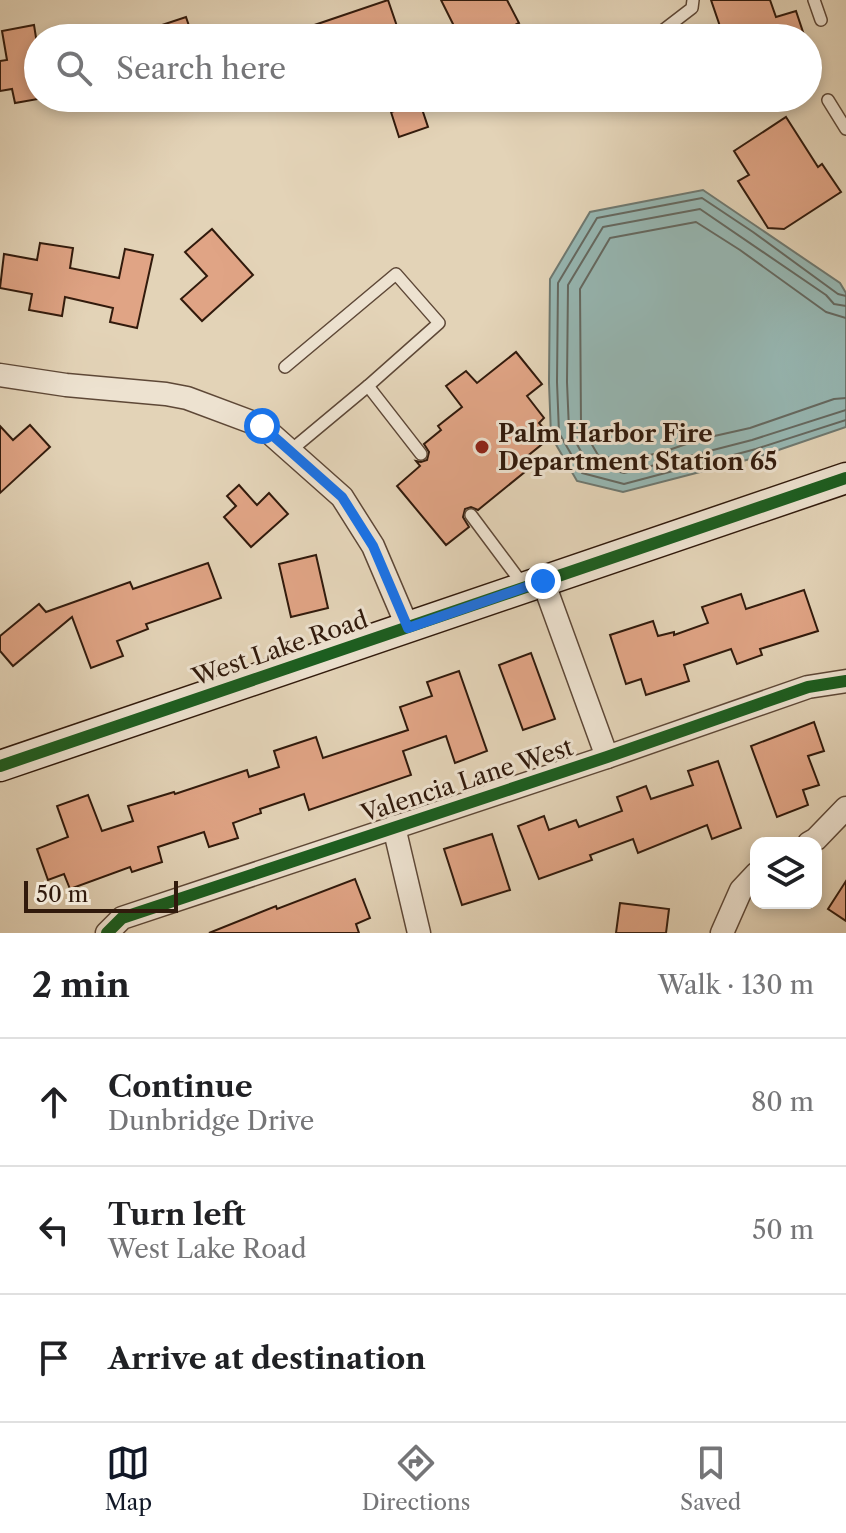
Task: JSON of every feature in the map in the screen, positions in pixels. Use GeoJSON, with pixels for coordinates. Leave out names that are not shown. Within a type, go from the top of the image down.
{"type":"FeatureCollection","features":[{"type":"Feature","properties":{"kind":"street"},"geometry":{"type":"LineString","coordinates":[[0,375],[187,398],[262,426],[342,497],[373,546],[408,628]]}},
{"type":"Feature","properties":{"kind":"street","name":"West Lake Road"},"geometry":{"type":"LineString","coordinates":[[0,766],[846,478]]}},
{"type":"Feature","properties":{"kind":"street"},"geometry":{"type":"LineString","coordinates":[[534,584],[607,757]]}},
{"type":"Feature","properties":{"kind":"street","name":"Valencia Lane West"},"geometry":{"type":"LineString","coordinates":[[107,933],[122,918],[808,687],[846,681]]}},
{"type":"Feature","properties":{"kind":"street"},"geometry":{"type":"LineString","coordinates":[[818,837],[846,808]]}},
{"type":"Feature","properties":{"kind":"street"},"geometry":{"type":"LineString","coordinates":[[394,827],[419,933]]}},
{"type":"Feature","properties":{"kind":"street"},"geometry":{"type":"LineString","coordinates":[[722,933],[741,890],[750,880]]}},
{"type":"Feature","properties":{"kind":"lane"},"geometry":{"type":"LineString","coordinates":[[671,24],[692,8],[693,0]]}},
{"type":"Feature","properties":{"kind":"lane"},"geometry":{"type":"LineString","coordinates":[[814,0],[821,20]]}},
{"type":"Feature","properties":{"kind":"lane"},"geometry":{"type":"LineString","coordinates":[[828,100],[846,129]]}},
{"type":"Feature","properties":{"kind":"lane"},"geometry":{"type":"LineString","coordinates":[[285,367],[396,274],[439,323],[290,451]]}},
{"type":"Feature","properties":{"kind":"lane"},"geometry":{"type":"LineString","coordinates":[[368,386],[421,454]]}},
{"type":"Feature","properties":{"kind":"lane"},"geometry":{"type":"LineString","coordinates":[[471,515],[534,584]]}},
{"type":"Feature","properties":{"kind":"water"},"geometry":{"type":"Polygon","coordinates":[[[703,190],[840,283],[846,293],[846,427],[758,457],[623,492],[577,481],[551,436],[550,279],[590,212],[703,190]]]}},
{"type":"Feature","properties":{"kind":"building"},"geometry":{"type":"Polygon","coordinates":[[[388,0],[396,24],[317,24],[388,0]]]}},
{"type":"Feature","properties":{"kind":"building"},"geometry":{"type":"Polygon","coordinates":[[[441,0],[507,0],[519,23],[517,24],[453,24],[441,0]]]}},
{"type":"Feature","properties":{"kind":"building"},"geometry":{"type":"Polygon","coordinates":[[[711,0],[770,0],[776,17],[796,11],[800,24],[719,24],[711,0]]]}},
{"type":"Feature","properties":{"kind":"building"},"geometry":{"type":"Polygon","coordinates":[[[186,17],[188,24],[165,24],[186,17]]]}},
{"type":"Feature","properties":{"kind":"building"},"geometry":{"type":"Polygon","coordinates":[[[24,27],[24,101],[15,103],[12,89],[0,91],[0,61],[7,60],[2,31],[24,27]]]}},
{"type":"Feature","properties":{"kind":"building"},"geometry":{"type":"Polygon","coordinates":[[[391,112],[423,112],[428,127],[399,137],[391,112]]]}},
{"type":"Feature","properties":{"kind":"building"},"geometry":{"type":"Polygon","coordinates":[[[786,117],[818,167],[822,164],[841,192],[784,229],[768,228],[738,181],[749,175],[734,151],[786,117]]]}},
{"type":"Feature","properties":{"kind":"building"},"geometry":{"type":"Polygon","coordinates":[[[212,229],[253,275],[202,321],[181,299],[207,276],[185,252],[212,229]]]}},
{"type":"Feature","properties":{"kind":"building"},"geometry":{"type":"Polygon","coordinates":[[[40,243],[73,248],[70,268],[119,278],[125,249],[153,255],[137,328],[110,322],[113,308],[65,297],[62,316],[29,310],[32,294],[0,288],[4,254],[37,260],[40,243]]]}},
{"type":"Feature","properties":{"kind":"building","name":"Palm Harbor Fire Department Station 65"},"geometry":{"type":"Polygon","coordinates":[[[516,352],[542,384],[527,396],[544,418],[539,423],[551,437],[520,462],[526,471],[478,510],[471,507],[465,509],[463,517],[469,527],[446,545],[397,486],[420,466],[416,461],[427,460],[429,452],[424,444],[441,430],[438,426],[462,407],[446,386],[466,371],[477,383],[516,352]]]}},
{"type":"Feature","properties":{"kind":"building"},"geometry":{"type":"Polygon","coordinates":[[[30,425],[50,447],[0,493],[0,426],[13,440],[30,425]]]}},
{"type":"Feature","properties":{"kind":"building"},"geometry":{"type":"Polygon","coordinates":[[[239,485],[257,505],[269,493],[288,514],[251,547],[224,517],[236,506],[227,496],[239,485]]]}},
{"type":"Feature","properties":{"kind":"building"},"geometry":{"type":"Polygon","coordinates":[[[316,555],[328,608],[291,617],[279,564],[316,555]]]}},
{"type":"Feature","properties":{"kind":"building"},"geometry":{"type":"Polygon","coordinates":[[[208,563],[221,598],[146,624],[148,629],[117,641],[123,656],[91,668],[72,617],[13,666],[0,651],[0,636],[39,604],[46,612],[130,582],[133,589],[208,563]]]}},
{"type":"Feature","properties":{"kind":"building"},"geometry":{"type":"Polygon","coordinates":[[[804,590],[818,631],[760,649],[762,655],[737,664],[731,649],[684,665],[689,681],[646,695],[641,679],[626,684],[610,635],[653,621],[658,636],[674,632],[674,635],[708,623],[702,607],[741,594],[746,609],[804,590]]]}},
{"type":"Feature","properties":{"kind":"building"},"geometry":{"type":"Polygon","coordinates":[[[531,653],[555,719],[523,730],[499,665],[531,653]]]}},
{"type":"Feature","properties":{"kind":"building"},"geometry":{"type":"Polygon","coordinates":[[[459,671],[487,751],[455,763],[446,736],[403,751],[411,775],[309,810],[304,794],[260,809],[261,813],[233,823],[238,838],[209,847],[204,832],[158,847],[162,862],[132,872],[130,867],[70,889],[64,874],[48,880],[37,849],[68,837],[57,806],[88,795],[102,831],[133,821],[128,806],[247,770],[249,777],[279,767],[274,751],[316,737],[323,758],[408,730],[400,707],[432,696],[427,682],[459,671]]]}},
{"type":"Feature","properties":{"kind":"building"},"geometry":{"type":"Polygon","coordinates":[[[814,722],[824,751],[808,756],[819,785],[803,790],[808,805],[777,817],[751,746],[814,722]]]}},
{"type":"Feature","properties":{"kind":"building"},"geometry":{"type":"Polygon","coordinates":[[[718,761],[741,828],[712,839],[707,825],[638,853],[633,839],[590,855],[592,860],[539,879],[518,826],[544,816],[549,830],[576,820],[579,827],[622,811],[617,797],[646,786],[651,799],[693,785],[688,771],[718,761]]]}},
{"type":"Feature","properties":{"kind":"building"},"geometry":{"type":"Polygon","coordinates":[[[492,834],[510,890],[462,905],[444,849],[492,834]]]}},
{"type":"Feature","properties":{"kind":"building"},"geometry":{"type":"Polygon","coordinates":[[[355,879],[370,918],[356,924],[359,933],[209,933],[276,906],[277,909],[355,879]]]}},
{"type":"Feature","properties":{"kind":"building"},"geometry":{"type":"Polygon","coordinates":[[[846,881],[846,921],[828,909],[846,881]]]}},
{"type":"Feature","properties":{"kind":"building"},"geometry":{"type":"Polygon","coordinates":[[[620,903],[669,909],[666,933],[616,933],[620,903]]]}},
{"type":"Feature","properties":{"kind":"cycle path"},"geometry":{"type":"LineString","coordinates":[[0,766],[846,478]]}},
{"type":"Feature","properties":{"kind":"cycle path"},"geometry":{"type":"LineString","coordinates":[[107,933],[122,918],[808,687],[846,681]]}},
{"type":"Feature","properties":{"kind":"place","name":"Palm Harbor Fire Department Station 65"},"geometry":{"type":"Point","coordinates":[482,447]}},
{"type":"Feature","properties":{"kind":"route"},"geometry":{"type":"LineString","coordinates":[[262,426],[342,497],[373,546],[408,628],[543,581]]}}]}
